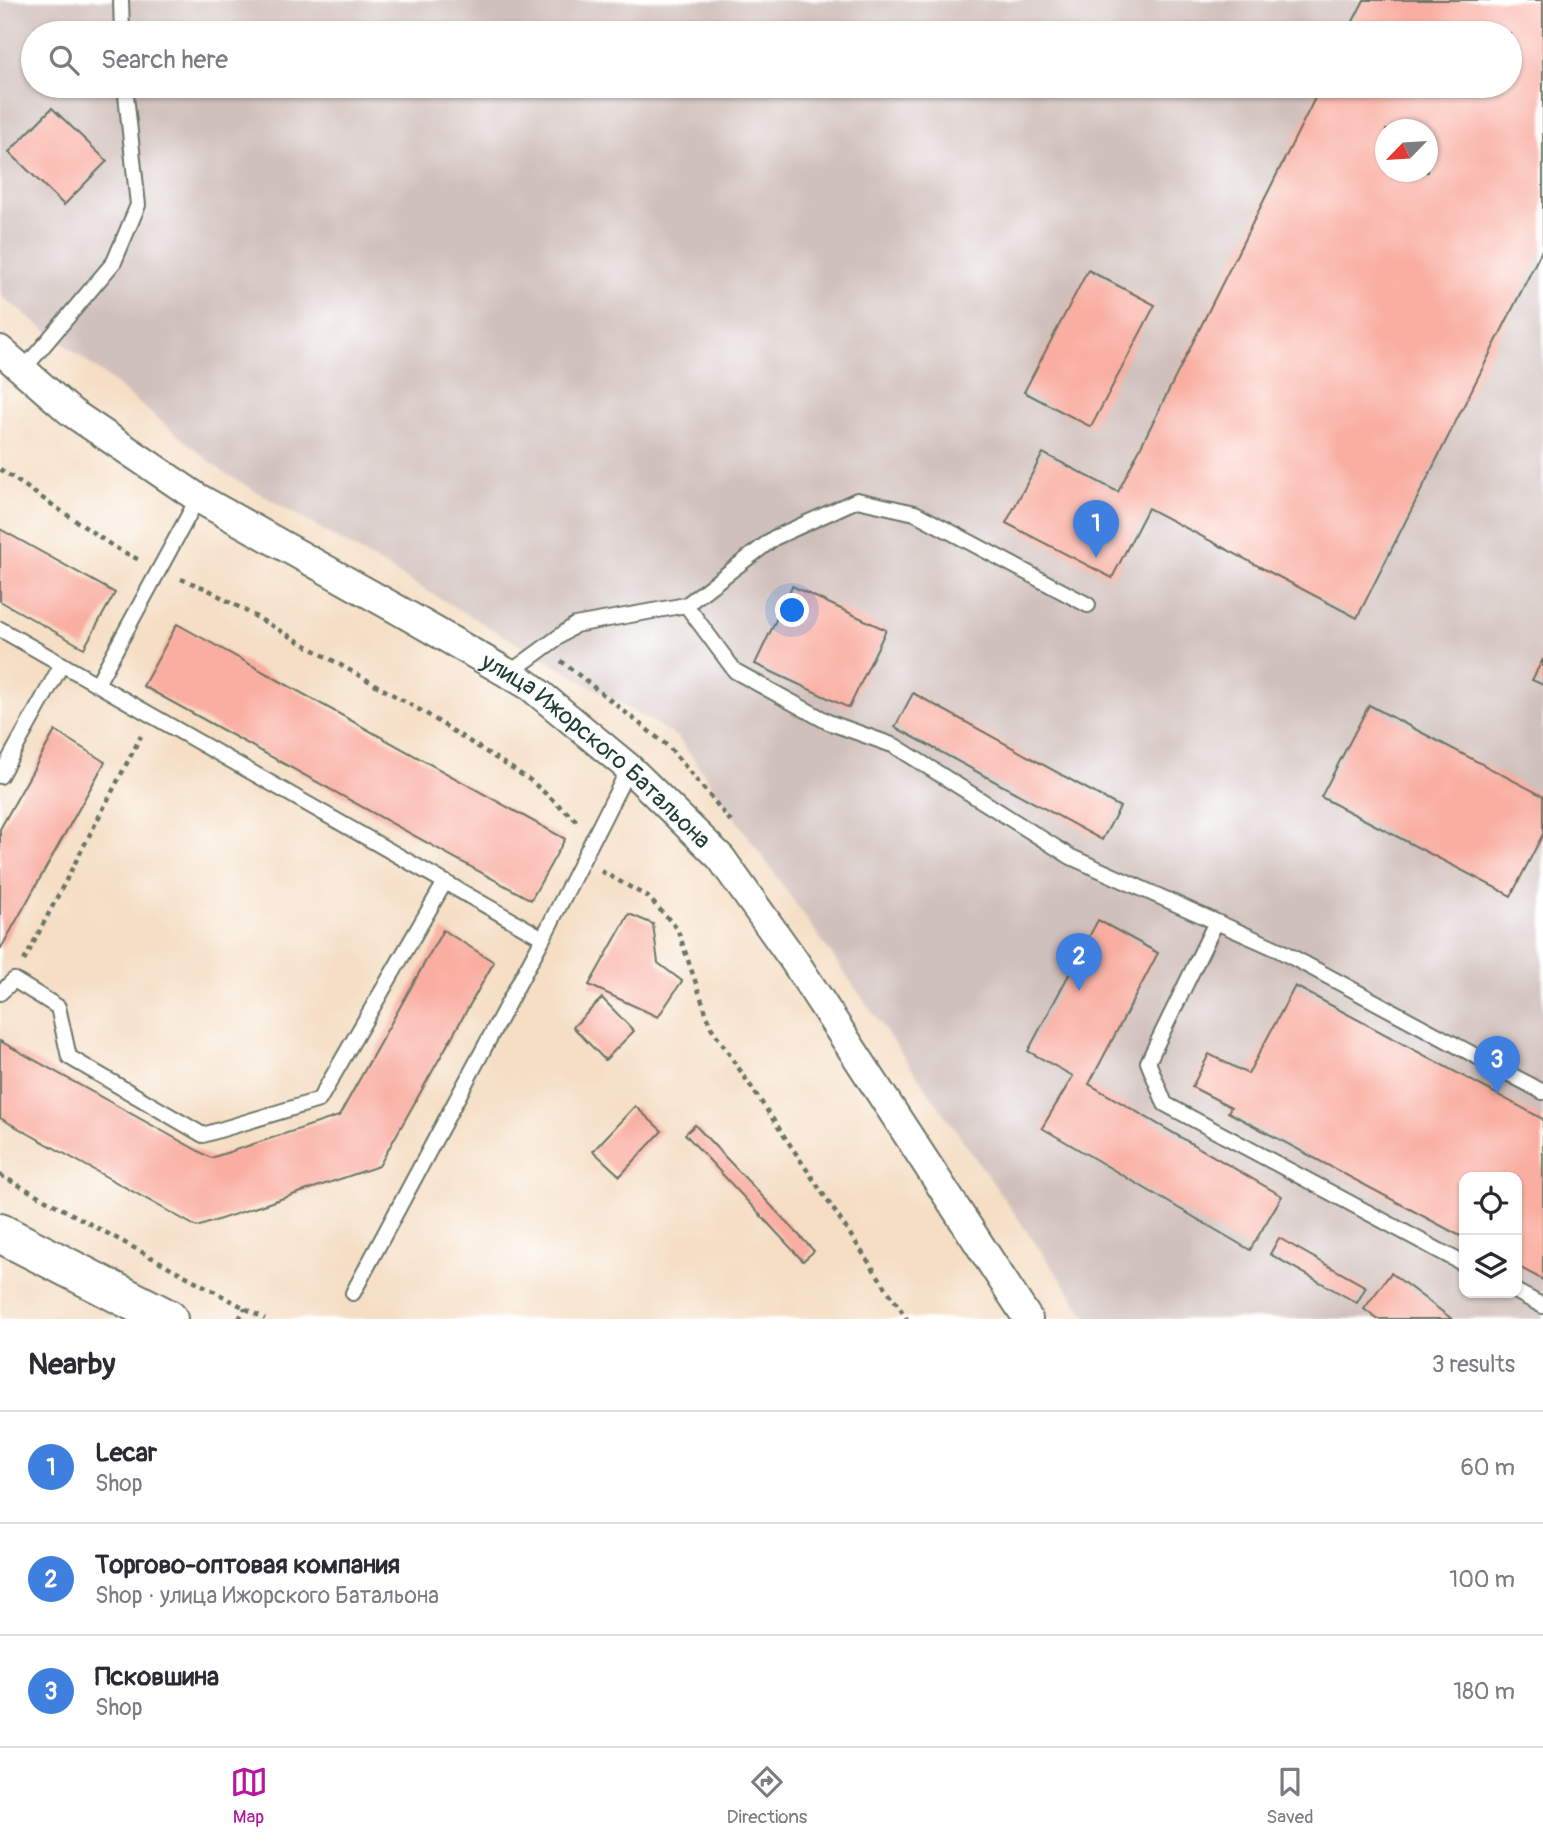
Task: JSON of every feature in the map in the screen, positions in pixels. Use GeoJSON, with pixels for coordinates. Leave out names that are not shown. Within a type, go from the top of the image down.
{"type":"FeatureCollection","features":[{"type":"Feature","properties":{"kind":"highway"},"geometry":{"type":"LineString","coordinates":[[0,1233],[168,1319]]}},
{"type":"Feature","properties":{"kind":"street","name":"улица Ижорского Батальона"},"geometry":{"type":"LineString","coordinates":[[0,350],[71,412],[198,498],[530,686],[629,768],[721,858],[793,960],[1028,1319]]}},
{"type":"Feature","properties":{"kind":"lane"},"geometry":{"type":"LineString","coordinates":[[121,0],[122,21]]}},
{"type":"Feature","properties":{"kind":"lane"},"geometry":{"type":"LineString","coordinates":[[23,370],[114,262],[138,205],[126,98]]}},
{"type":"Feature","properties":{"kind":"lane"},"geometry":{"type":"LineString","coordinates":[[97,684],[198,498]]}},
{"type":"Feature","properties":{"kind":"lane"},"geometry":{"type":"LineString","coordinates":[[508,674],[575,625],[686,605],[774,538],[857,500],[915,513],[1088,605]]}},
{"type":"Feature","properties":{"kind":"lane"},"geometry":{"type":"LineString","coordinates":[[686,605],[735,671],[828,722],[895,746],[1071,857],[1277,949],[1543,1092]]}},
{"type":"Feature","properties":{"kind":"lane"},"geometry":{"type":"LineString","coordinates":[[0,629],[543,938]]}},
{"type":"Feature","properties":{"kind":"lane"},"geometry":{"type":"LineString","coordinates":[[0,776],[62,664]]}},
{"type":"Feature","properties":{"kind":"lane"},"geometry":{"type":"LineString","coordinates":[[353,1293],[543,938],[629,768]]}},
{"type":"Feature","properties":{"kind":"lane"},"geometry":{"type":"LineString","coordinates":[[0,993],[14,980],[58,1007],[69,1057],[203,1135],[318,1100],[445,882]]}},
{"type":"Feature","properties":{"kind":"lane"},"geometry":{"type":"LineString","coordinates":[[1216,922],[1148,1062],[1165,1104],[1459,1261]]}},
{"type":"Feature","properties":{"kind":"lane"},"geometry":{"type":"LineString","coordinates":[[1522,1295],[1543,1306]]}},
{"type":"Feature","properties":{"kind":"path"},"geometry":{"type":"LineString","coordinates":[[0,469],[114,547],[159,570],[207,589],[425,713],[530,780],[594,837]]}},
{"type":"Feature","properties":{"kind":"path"},"geometry":{"type":"LineString","coordinates":[[14,980],[152,715]]}},
{"type":"Feature","properties":{"kind":"path"},"geometry":{"type":"LineString","coordinates":[[582,860],[648,897],[677,928],[711,1027],[907,1319]]}},
{"type":"Feature","properties":{"kind":"path"},"geometry":{"type":"LineString","coordinates":[[0,1175],[265,1319]]}},
{"type":"Feature","properties":{"kind":"path"},"geometry":{"type":"LineString","coordinates":[[239,1319],[245,1308]]}},
{"type":"Feature","properties":{"kind":"shaded area"},"geometry":{"type":"Polygon","coordinates":[[[0,0],[1543,0],[1543,1319],[1089,1319],[678,737],[223,472],[103,374],[0,295],[0,0]]]}},
{"type":"Feature","properties":{"kind":"building"},"geometry":{"type":"Polygon","coordinates":[[[1364,0],[1543,0],[1543,248],[1357,618],[1148,508],[1112,578],[1006,523],[1043,453],[1118,492],[1315,98],[1522,98],[1522,21],[1353,21],[1364,0]]]}},
{"type":"Feature","properties":{"kind":"building"},"geometry":{"type":"Polygon","coordinates":[[[52,108],[107,161],[64,205],[9,152],[52,108]]]}},
{"type":"Feature","properties":{"kind":"building"},"geometry":{"type":"Polygon","coordinates":[[[1088,270],[1155,305],[1091,427],[1024,392],[1088,270]]]}},
{"type":"Feature","properties":{"kind":"building"},"geometry":{"type":"Polygon","coordinates":[[[0,529],[115,593],[84,648],[0,601],[0,529]]]}},
{"type":"Feature","properties":{"kind":"building"},"geometry":{"type":"Polygon","coordinates":[[[792,586],[886,630],[849,708],[755,664],[792,586]]]}},
{"type":"Feature","properties":{"kind":"building"},"geometry":{"type":"Polygon","coordinates":[[[177,624],[565,839],[531,900],[143,686],[177,624]]]}},
{"type":"Feature","properties":{"kind":"building"},"geometry":{"type":"Polygon","coordinates":[[[1543,659],[1543,685],[1532,680],[1543,659]]]}},
{"type":"Feature","properties":{"kind":"building"},"geometry":{"type":"Polygon","coordinates":[[[913,693],[1120,807],[1102,840],[895,727],[913,693]]]}},
{"type":"Feature","properties":{"kind":"building"},"geometry":{"type":"Polygon","coordinates":[[[1369,705],[1543,796],[1543,834],[1511,896],[1321,797],[1369,705]]]}},
{"type":"Feature","properties":{"kind":"building"},"geometry":{"type":"Polygon","coordinates":[[[55,731],[105,762],[0,950],[0,829],[55,731]]]}},
{"type":"Feature","properties":{"kind":"building"},"geometry":{"type":"Polygon","coordinates":[[[629,914],[653,924],[658,963],[682,981],[658,1017],[589,985],[629,914]]]}},
{"type":"Feature","properties":{"kind":"building"},"geometry":{"type":"Polygon","coordinates":[[[1098,920],[1158,953],[1089,1084],[1282,1196],[1250,1250],[1042,1128],[1073,1076],[1028,1051],[1098,920]]]}},
{"type":"Feature","properties":{"kind":"building"},"geometry":{"type":"Polygon","coordinates":[[[443,930],[494,962],[379,1166],[197,1227],[0,1118],[0,1041],[211,1158],[339,1116],[443,930]]]}},
{"type":"Feature","properties":{"kind":"building"},"geometry":{"type":"Polygon","coordinates":[[[1295,986],[1543,1119],[1543,1280],[1522,1269],[1522,1172],[1459,1172],[1459,1235],[1228,1112],[1231,1107],[1192,1087],[1209,1054],[1248,1074],[1295,986]]]}},
{"type":"Feature","properties":{"kind":"building"},"geometry":{"type":"Polygon","coordinates":[[[602,998],[634,1031],[605,1060],[573,1027],[602,998]]]}},
{"type":"Feature","properties":{"kind":"building"},"geometry":{"type":"Polygon","coordinates":[[[635,1106],[662,1131],[620,1176],[593,1151],[635,1106]]]}},
{"type":"Feature","properties":{"kind":"building"},"geometry":{"type":"Polygon","coordinates":[[[695,1125],[814,1251],[803,1261],[685,1134],[695,1125]]]}},
{"type":"Feature","properties":{"kind":"building"},"geometry":{"type":"Polygon","coordinates":[[[1279,1238],[1366,1287],[1357,1303],[1270,1254],[1279,1238]]]}},
{"type":"Feature","properties":{"kind":"building"},"geometry":{"type":"Polygon","coordinates":[[[1391,1273],[1452,1319],[1377,1319],[1364,1309],[1391,1273]]]}},
{"type":"Feature","properties":{"kind":"place","name":"Lecar"},"geometry":{"type":"Point","coordinates":[1096,558]}},
{"type":"Feature","properties":{"kind":"place","name":"Торгово-оптовая компания"},"geometry":{"type":"Point","coordinates":[1079,991]}},
{"type":"Feature","properties":{"kind":"place","name":"Псковшина"},"geometry":{"type":"Point","coordinates":[1497,1094]}}]}
